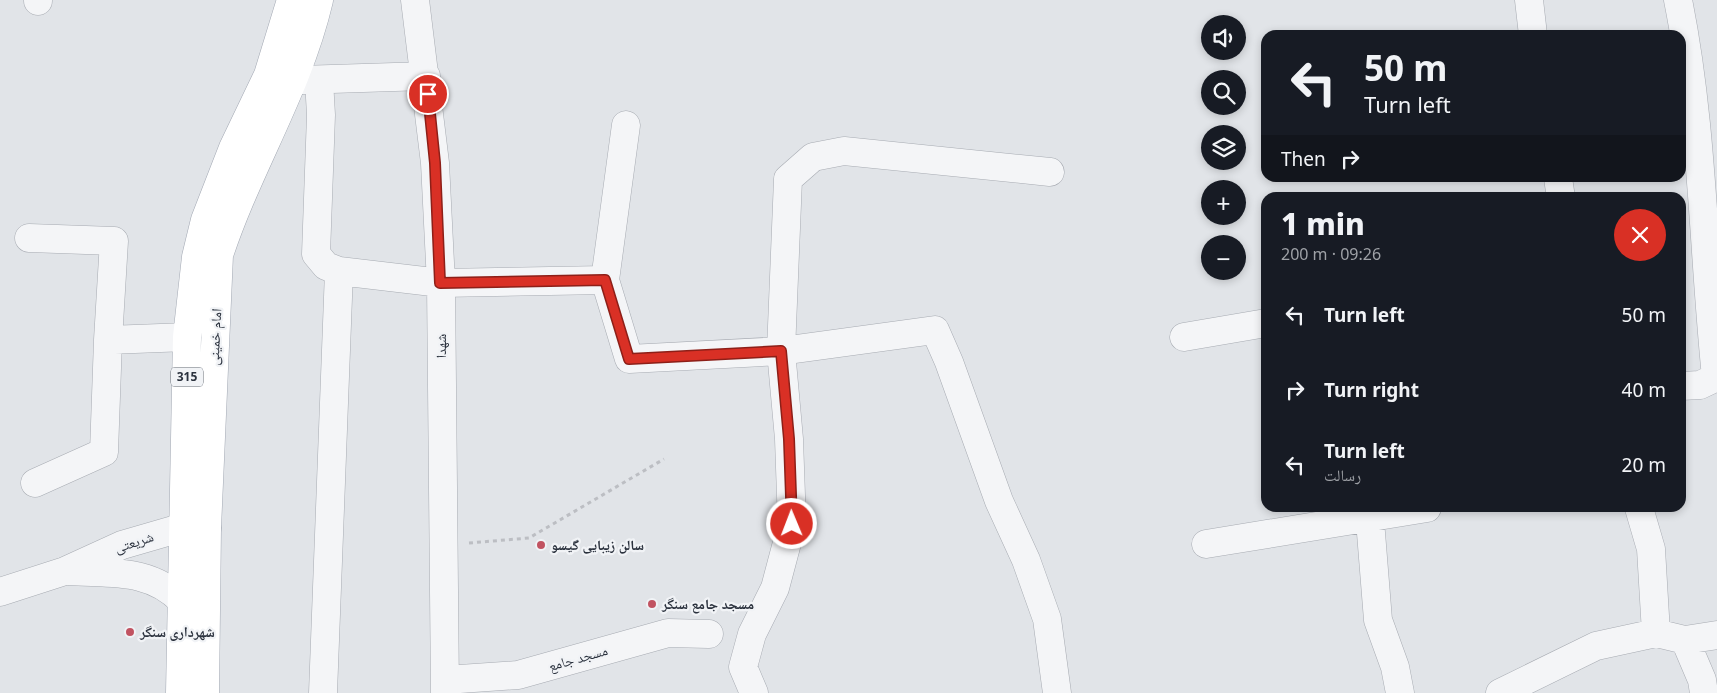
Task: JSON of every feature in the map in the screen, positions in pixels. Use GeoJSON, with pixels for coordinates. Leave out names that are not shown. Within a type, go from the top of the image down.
{"type":"FeatureCollection","features":[{"type":"Feature","properties":{"kind":"main road","name":"امام خمینی"},"geometry":{"type":"LineString","coordinates":[[205,693],[195,528],[187,337],[196,257],[205,220],[233,148],[268,75],[291,0]]}},
{"type":"Feature","properties":{"kind":"main road","name":"امام خمینی"},"geometry":{"type":"LineString","coordinates":[[180,693],[182,601],[195,528],[219,254],[230,220],[307,80],[308,45],[320,0]]}},
{"type":"Feature","properties":{"kind":"street","name":"شهدا"},"geometry":{"type":"LineString","coordinates":[[415,0],[426,76],[435,163],[440,283],[445,687]]}},
{"type":"Feature","properties":{"kind":"street"},"geometry":{"type":"LineString","coordinates":[[1529,0],[1532,30]]}},
{"type":"Feature","properties":{"kind":"street"},"geometry":{"type":"LineString","coordinates":[[1678,0],[1684,30]]}},
{"type":"Feature","properties":{"kind":"street"},"geometry":{"type":"LineString","coordinates":[[1686,38],[1690,57],[1688,107],[1716,377],[1700,384],[1686,385]]}},
{"type":"Feature","properties":{"kind":"street"},"geometry":{"type":"LineString","coordinates":[[268,75],[307,80],[426,76]]}},
{"type":"Feature","properties":{"kind":"street"},"geometry":{"type":"LineString","coordinates":[[307,80],[321,115],[316,254],[326,266],[339,271],[440,283],[605,280]]}},
{"type":"Feature","properties":{"kind":"street"},"geometry":{"type":"LineString","coordinates":[[626,125],[605,280],[629,359],[781,351],[935,330],[949,362],[999,501],[1026,560],[1046,619],[1057,693]]}},
{"type":"Feature","properties":{"kind":"street"},"geometry":{"type":"LineString","coordinates":[[754,693],[743,666],[752,634],[775,588],[792,524],[789,439],[781,351],[788,179],[813,156],[844,151],[1050,172]]}},
{"type":"Feature","properties":{"kind":"street"},"geometry":{"type":"LineString","coordinates":[[29,238],[114,241],[104,452],[35,483]]}},
{"type":"Feature","properties":{"kind":"street"},"geometry":{"type":"LineString","coordinates":[[324,693],[339,271]]}},
{"type":"Feature","properties":{"kind":"street"},"geometry":{"type":"LineString","coordinates":[[1184,337],[1261,324]]}},
{"type":"Feature","properties":{"kind":"street"},"geometry":{"type":"LineString","coordinates":[[108,340],[187,337]]}},
{"type":"Feature","properties":{"kind":"street"},"geometry":{"type":"LineString","coordinates":[[1640,512],[1651,550],[1656,633]]}},
{"type":"Feature","properties":{"kind":"street"},"geometry":{"type":"LineString","coordinates":[[1206,544],[1370,513],[1378,620],[1395,667],[1400,693]]}},
{"type":"Feature","properties":{"kind":"street","name":"شریعتی"},"geometry":{"type":"LineString","coordinates":[[0,592],[64,571],[122,545],[195,528]]}},
{"type":"Feature","properties":{"kind":"street","name":"شریعتی"},"geometry":{"type":"LineString","coordinates":[[64,571],[132,575],[155,580],[170,588],[182,601]]}},
{"type":"Feature","properties":{"kind":"street","name":"مسجد جامع"},"geometry":{"type":"LineString","coordinates":[[445,687],[518,684],[668,633],[709,634]]}},
{"type":"Feature","properties":{"kind":"street"},"geometry":{"type":"LineString","coordinates":[[1500,693],[1596,646],[1656,633],[1685,640],[1717,635]]}},
{"type":"Feature","properties":{"kind":"street"},"geometry":{"type":"LineString","coordinates":[[1685,640],[1702,680],[1704,693]]}},
{"type":"Feature","properties":{"kind":"path"},"geometry":{"type":"LineString","coordinates":[[442,545],[529,538],[664,459]]}},
{"type":"Feature","properties":{"kind":"place","name":"سالن زیبایی گیسو"},"geometry":{"type":"Point","coordinates":[541,545]}},
{"type":"Feature","properties":{"kind":"place","name":"مسجد جامع سنگر"},"geometry":{"type":"Point","coordinates":[652,604]}},
{"type":"Feature","properties":{"kind":"place","name":"شهرداری سنگر"},"geometry":{"type":"Point","coordinates":[130,632]}},
{"type":"Feature","properties":{"kind":"route"},"geometry":{"type":"LineString","coordinates":[[428,94],[435,163],[440,283],[605,280],[629,359],[781,351],[789,439],[792,524]]}}]}
